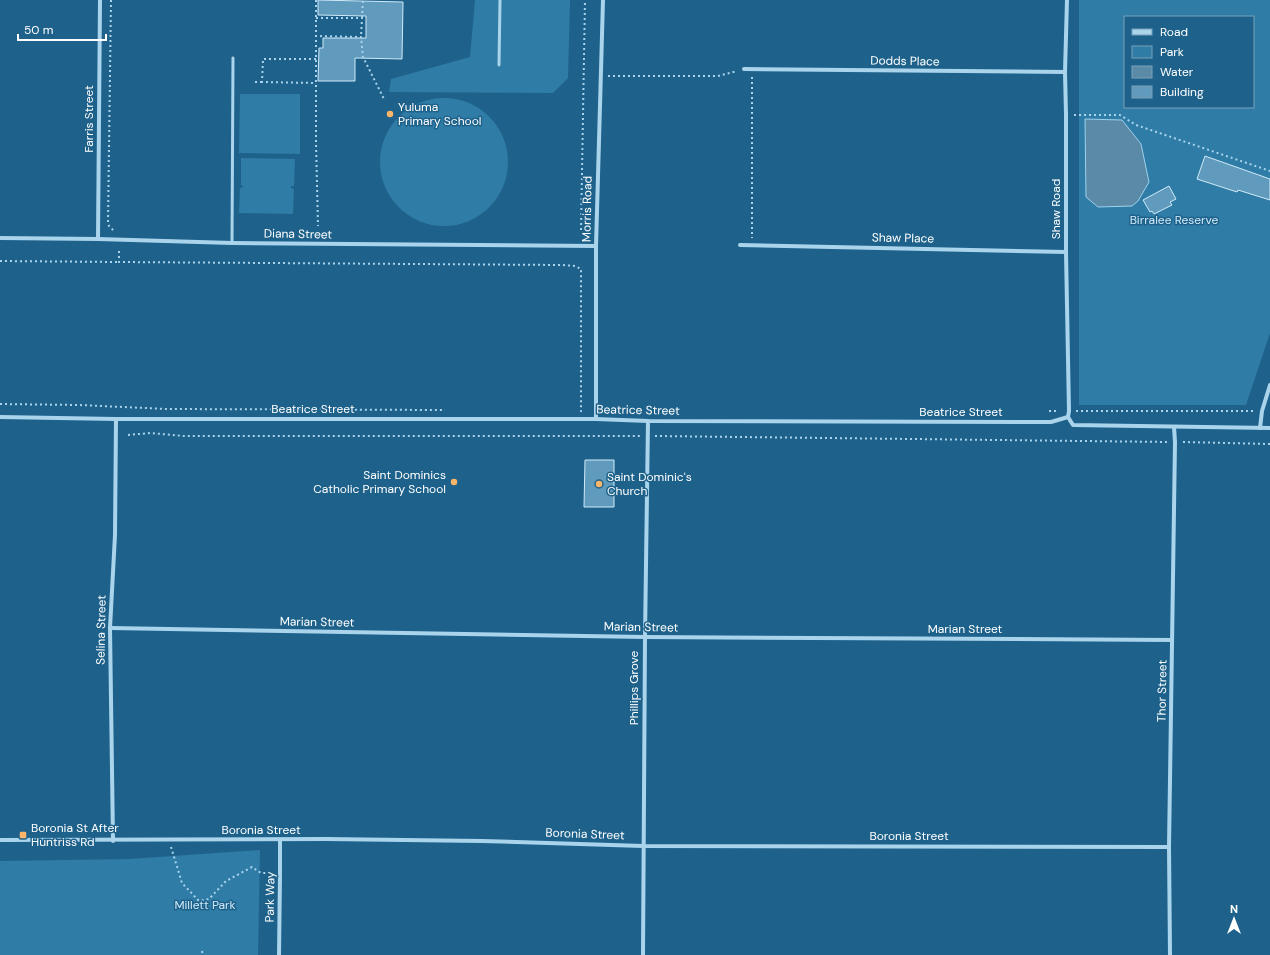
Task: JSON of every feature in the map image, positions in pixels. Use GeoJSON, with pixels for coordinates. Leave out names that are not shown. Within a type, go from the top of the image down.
{"type":"FeatureCollection","features":[{"type":"Feature","properties":{"kind":"street","name":"Farris Street"},"geometry":{"type":"LineString","coordinates":[[98,239],[100,0]]}},
{"type":"Feature","properties":{"kind":"street","name":"Morris Road"},"geometry":{"type":"LineString","coordinates":[[596,419],[596,246],[602,0]]}},
{"type":"Feature","properties":{"kind":"street","name":"Shaw Road"},"geometry":{"type":"LineString","coordinates":[[1067,0],[1065,72],[1068,417]]}},
{"type":"Feature","properties":{"kind":"street","name":"Dodds Place"},"geometry":{"type":"LineString","coordinates":[[744,70],[1065,72]]}},
{"type":"Feature","properties":{"kind":"street","name":"Diana Street"},"geometry":{"type":"LineString","coordinates":[[0,238],[232,243],[596,246]]}},
{"type":"Feature","properties":{"kind":"street","name":"Shaw Place"},"geometry":{"type":"LineString","coordinates":[[740,245],[1066,252]]}},
{"type":"Feature","properties":{"kind":"street"},"geometry":{"type":"LineString","coordinates":[[1260,428],[1262,412],[1270,385]]}},
{"type":"Feature","properties":{"kind":"street","name":"Beatrice Street"},"geometry":{"type":"LineString","coordinates":[[0,417],[116,419],[596,419],[648,421],[1051,422],[1068,417]]}},
{"type":"Feature","properties":{"kind":"street"},"geometry":{"type":"LineString","coordinates":[[1068,417],[1073,425],[1270,428]]}},
{"type":"Feature","properties":{"kind":"street","name":"Selina Street"},"geometry":{"type":"LineString","coordinates":[[113,841],[110,628],[115,535],[116,419]]}},
{"type":"Feature","properties":{"kind":"street","name":"Phillips Grove"},"geometry":{"type":"LineString","coordinates":[[643,955],[648,421]]}},
{"type":"Feature","properties":{"kind":"street","name":"Thor Street"},"geometry":{"type":"LineString","coordinates":[[1170,955],[1169,847],[1174,427]]}},
{"type":"Feature","properties":{"kind":"street","name":"Marian Street"},"geometry":{"type":"LineString","coordinates":[[110,628],[645,637],[1172,640]]}},
{"type":"Feature","properties":{"kind":"street","name":"Boronia Street"},"geometry":{"type":"LineString","coordinates":[[0,840],[113,841],[334,839],[482,841],[644,846],[1169,847]]}},
{"type":"Feature","properties":{"kind":"street","name":"Park Way"},"geometry":{"type":"LineString","coordinates":[[278,955],[280,840]]}},
{"type":"Feature","properties":{"kind":"lane"},"geometry":{"type":"LineString","coordinates":[[500,0],[500,65]]}},
{"type":"Feature","properties":{"kind":"lane"},"geometry":{"type":"LineString","coordinates":[[232,243],[233,58]]}},
{"type":"Feature","properties":{"kind":"path"},"geometry":{"type":"LineString","coordinates":[[111,0],[108,223],[115,232],[118,233]]}},
{"type":"Feature","properties":{"kind":"path"},"geometry":{"type":"LineString","coordinates":[[316,0],[316,143],[318,226]]}},
{"type":"Feature","properties":{"kind":"path"},"geometry":{"type":"LineString","coordinates":[[363,0],[361,37],[363,57],[384,99]]}},
{"type":"Feature","properties":{"kind":"path"},"geometry":{"type":"LineString","coordinates":[[581,230],[585,0]]}},
{"type":"Feature","properties":{"kind":"path"},"geometry":{"type":"LineString","coordinates":[[316,18],[362,18]]}},
{"type":"Feature","properties":{"kind":"path"},"geometry":{"type":"LineString","coordinates":[[316,36],[361,37]]}},
{"type":"Feature","properties":{"kind":"path"},"geometry":{"type":"LineString","coordinates":[[262,82],[263,59],[316,59]]}},
{"type":"Feature","properties":{"kind":"path"},"geometry":{"type":"LineString","coordinates":[[601,76],[718,76],[744,70]]}},
{"type":"Feature","properties":{"kind":"path"},"geometry":{"type":"LineString","coordinates":[[752,70],[752,245]]}},
{"type":"Feature","properties":{"kind":"path"},"geometry":{"type":"LineString","coordinates":[[255,82],[316,83]]}},
{"type":"Feature","properties":{"kind":"path"},"geometry":{"type":"LineString","coordinates":[[1066,115],[1120,115],[1136,125],[1270,171]]}},
{"type":"Feature","properties":{"kind":"path"},"geometry":{"type":"LineString","coordinates":[[119,251],[119,262]]}},
{"type":"Feature","properties":{"kind":"path"},"geometry":{"type":"LineString","coordinates":[[0,261],[575,266],[581,269],[581,412],[574,412]]}},
{"type":"Feature","properties":{"kind":"path"},"geometry":{"type":"LineString","coordinates":[[0,404],[79,405],[167,409],[450,410]]}},
{"type":"Feature","properties":{"kind":"path"},"geometry":{"type":"LineString","coordinates":[[1049,411],[1262,412]]}},
{"type":"Feature","properties":{"kind":"path"},"geometry":{"type":"LineString","coordinates":[[1175,442],[1270,444]]}},
{"type":"Feature","properties":{"kind":"path"},"geometry":{"type":"LineString","coordinates":[[169,840],[182,883],[199,901],[209,899],[226,881],[252,867],[261,873],[280,874]]}},
{"type":"Feature","properties":{"kind":"path"},"geometry":{"type":"LineString","coordinates":[[202,951],[203,955]]}},
{"type":"Feature","properties":{"kind":"green space"},"geometry":{"type":"Polygon","coordinates":[[[475,0],[570,0],[568,78],[553,93],[389,92],[391,79],[470,57],[475,0]]]}},
{"type":"Feature","properties":{"kind":"green space","name":"Birralee Reserve"},"geometry":{"type":"Polygon","coordinates":[[[1079,0],[1270,0],[1270,333],[1246,405],[1079,405],[1079,0]]]}},
{"type":"Feature","properties":{"kind":"green space"},"geometry":{"type":"Polygon","coordinates":[[[240,94],[300,94],[300,154],[239,153],[240,94]]]}},
{"type":"Feature","properties":{"kind":"green space"},"geometry":{"type":"Polygon","coordinates":[[[438,98],[450,98],[463,101],[480,109],[493,121],[505,143],[508,162],[507,174],[503,186],[497,198],[485,211],[463,223],[450,226],[438,226],[425,223],[408,215],[395,203],[383,181],[380,168],[380,156],[383,143],[391,126],[403,113],[425,101],[438,98]]]}},
{"type":"Feature","properties":{"kind":"green space"},"geometry":{"type":"Polygon","coordinates":[[[241,158],[295,159],[294,186],[291,186],[291,188],[294,189],[293,214],[239,213],[240,188],[243,187],[241,185],[241,158]]]}},
{"type":"Feature","properties":{"kind":"green space","name":"Millett Park"},"geometry":{"type":"Polygon","coordinates":[[[260,850],[258,955],[0,955],[0,861],[129,859],[260,850]]]}},
{"type":"Feature","properties":{"kind":"water"},"geometry":{"type":"Polygon","coordinates":[[[1085,119],[1122,120],[1141,144],[1149,182],[1138,201],[1132,206],[1098,207],[1086,197],[1085,119]]]}},
{"type":"Feature","properties":{"kind":"building"},"geometry":{"type":"Polygon","coordinates":[[[318,0],[403,2],[402,59],[355,58],[355,81],[318,81],[319,48],[323,48],[323,38],[366,38],[366,16],[318,15],[318,0]]]}},
{"type":"Feature","properties":{"kind":"building"},"geometry":{"type":"Polygon","coordinates":[[[1205,156],[1270,179],[1270,200],[1238,190],[1237,192],[1197,179],[1205,156]]]}},
{"type":"Feature","properties":{"kind":"building"},"geometry":{"type":"Polygon","coordinates":[[[1169,186],[1176,199],[1170,202],[1172,205],[1154,214],[1152,211],[1150,212],[1143,200],[1169,186]]]}},
{"type":"Feature","properties":{"kind":"building","name":"Saint Dominic's Church"},"geometry":{"type":"Polygon","coordinates":[[[585,460],[614,460],[614,507],[584,507],[585,460]]]}},
{"type":"Feature","properties":{"kind":"place","name":"Yuluma Primary School"},"geometry":{"type":"Point","coordinates":[390,114]}},
{"type":"Feature","properties":{"kind":"place","name":"Saint Dominics Catholic Primary School"},"geometry":{"type":"Point","coordinates":[454,482]}},
{"type":"Feature","properties":{"kind":"place","name":"Saint Dominic's Church"},"geometry":{"type":"Point","coordinates":[599,484]}},
{"type":"Feature","properties":{"kind":"place","name":"Boronia St After Huntriss Rd"},"geometry":{"type":"Point","coordinates":[23,835]}}]}
